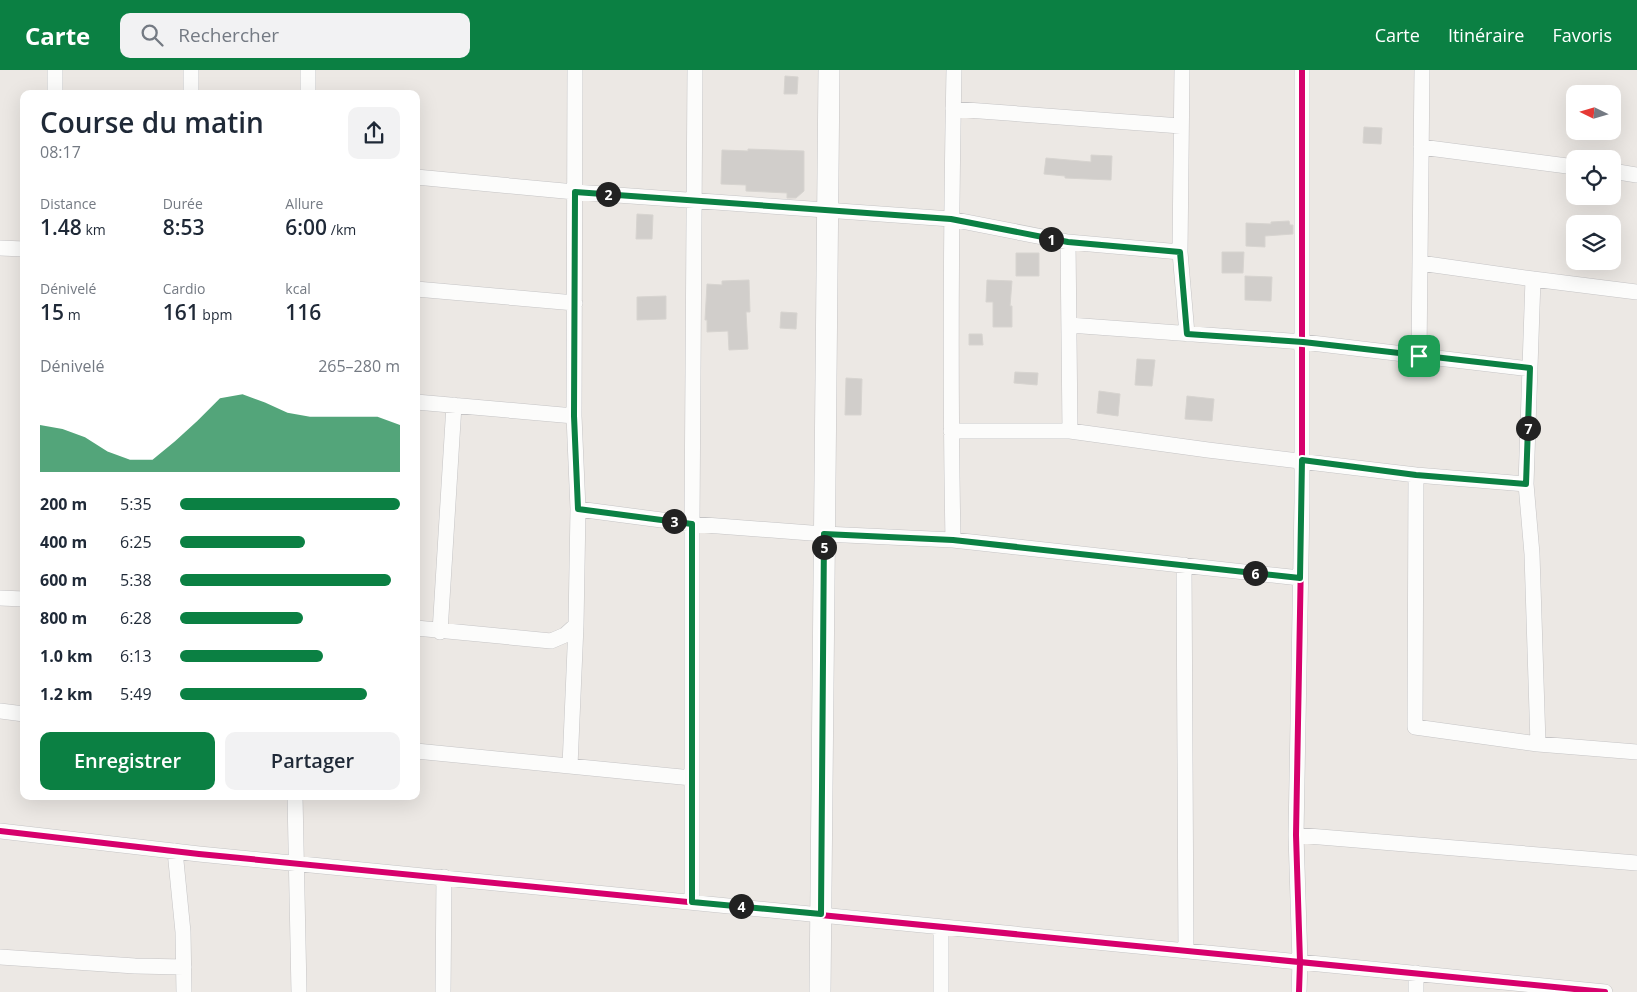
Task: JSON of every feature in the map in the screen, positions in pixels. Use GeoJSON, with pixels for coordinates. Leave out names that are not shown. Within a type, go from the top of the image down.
{"type":"FeatureCollection","features":[{"type":"Feature","properties":{"kind":"street"},"geometry":{"type":"LineString","coordinates":[[55,70],[55,90]]}},
{"type":"Feature","properties":{"kind":"street"},"geometry":{"type":"LineString","coordinates":[[191,70],[191,90]]}},
{"type":"Feature","properties":{"kind":"street"},"geometry":{"type":"LineString","coordinates":[[308,70],[308,90]]}},
{"type":"Feature","properties":{"kind":"street"},"geometry":{"type":"LineString","coordinates":[[570,766],[576,625],[578,509],[574,416],[575,70]]}},
{"type":"Feature","properties":{"kind":"street"},"geometry":{"type":"LineString","coordinates":[[692,902],[695,70]]}},
{"type":"Feature","properties":{"kind":"street"},"geometry":{"type":"LineString","coordinates":[[820,992],[829,70]]}},
{"type":"Feature","properties":{"kind":"street"},"geometry":{"type":"LineString","coordinates":[[953,540],[951,219],[954,70]]}},
{"type":"Feature","properties":{"kind":"street"},"geometry":{"type":"LineString","coordinates":[[1182,70],[1180,252],[1187,334]]}},
{"type":"Feature","properties":{"kind":"street"},"geometry":{"type":"LineString","coordinates":[[1299,992],[1300,962],[1296,835],[1301,616],[1302,70]]}},
{"type":"Feature","properties":{"kind":"street"},"geometry":{"type":"LineString","coordinates":[[1419,356],[1422,70]]}},
{"type":"Feature","properties":{"kind":"street"},"geometry":{"type":"LineString","coordinates":[[953,109],[1181,126]]}},
{"type":"Feature","properties":{"kind":"street"},"geometry":{"type":"LineString","coordinates":[[1421,147],[1566,166]]}},
{"type":"Feature","properties":{"kind":"street"},"geometry":{"type":"LineString","coordinates":[[1621,172],[1637,175]]}},
{"type":"Feature","properties":{"kind":"street"},"geometry":{"type":"LineString","coordinates":[[420,177],[575,192],[951,219],[1068,242],[1180,252]]}},
{"type":"Feature","properties":{"kind":"street"},"geometry":{"type":"LineString","coordinates":[[1068,242],[1070,431]]}},
{"type":"Feature","properties":{"kind":"street"},"geometry":{"type":"LineString","coordinates":[[0,248],[20,249]]}},
{"type":"Feature","properties":{"kind":"street"},"geometry":{"type":"LineString","coordinates":[[1420,263],[1637,292]]}},
{"type":"Feature","properties":{"kind":"street"},"geometry":{"type":"LineString","coordinates":[[1533,279],[1526,484],[1532,554],[1538,744]]}},
{"type":"Feature","properties":{"kind":"street"},"geometry":{"type":"LineString","coordinates":[[420,289],[575,303]]}},
{"type":"Feature","properties":{"kind":"street"},"geometry":{"type":"LineString","coordinates":[[1069,325],[1303,342],[1530,368]]}},
{"type":"Feature","properties":{"kind":"street"},"geometry":{"type":"LineString","coordinates":[[420,402],[574,416]]}},
{"type":"Feature","properties":{"kind":"street"},"geometry":{"type":"LineString","coordinates":[[440,632],[454,405]]}},
{"type":"Feature","properties":{"kind":"street"},"geometry":{"type":"LineString","coordinates":[[951,431],[1070,431],[1416,475],[1526,484]]}},
{"type":"Feature","properties":{"kind":"street"},"geometry":{"type":"LineString","coordinates":[[1416,475],[1414,727],[1538,744],[1637,752]]}},
{"type":"Feature","properties":{"kind":"street"},"geometry":{"type":"LineString","coordinates":[[578,509],[692,524],[824,534],[953,540],[1300,578]]}},
{"type":"Feature","properties":{"kind":"street"},"geometry":{"type":"LineString","coordinates":[[1184,565],[1186,951]]}},
{"type":"Feature","properties":{"kind":"street"},"geometry":{"type":"LineString","coordinates":[[0,598],[20,599]]}},
{"type":"Feature","properties":{"kind":"street"},"geometry":{"type":"LineString","coordinates":[[420,629],[551,641],[565,635],[576,625]]}},
{"type":"Feature","properties":{"kind":"street"},"geometry":{"type":"LineString","coordinates":[[0,711],[20,714]]}},
{"type":"Feature","properties":{"kind":"street"},"geometry":{"type":"LineString","coordinates":[[420,751],[692,778]]}},
{"type":"Feature","properties":{"kind":"street"},"geometry":{"type":"LineString","coordinates":[[295,800],[299,992]]}},
{"type":"Feature","properties":{"kind":"street"},"geometry":{"type":"LineString","coordinates":[[0,830],[175,851],[1300,962],[1531,988],[1605,992]]}},
{"type":"Feature","properties":{"kind":"street"},"geometry":{"type":"LineString","coordinates":[[1296,835],[1637,864]]}},
{"type":"Feature","properties":{"kind":"street"},"geometry":{"type":"LineString","coordinates":[[175,851],[184,932],[184,992]]}},
{"type":"Feature","properties":{"kind":"street"},"geometry":{"type":"LineString","coordinates":[[443,992],[444,877]]}},
{"type":"Feature","properties":{"kind":"street"},"geometry":{"type":"LineString","coordinates":[[941,926],[941,992]]}},
{"type":"Feature","properties":{"kind":"street"},"geometry":{"type":"LineString","coordinates":[[0,957],[116,965],[184,967]]}},
{"type":"Feature","properties":{"kind":"street"},"geometry":{"type":"LineString","coordinates":[[1416,974],[1416,992]]}},
{"type":"Feature","properties":{"kind":"building"},"geometry":{"type":"Polygon","coordinates":[[[785,76],[798,77],[797,94],[784,94],[785,76]]]}},
{"type":"Feature","properties":{"kind":"building"},"geometry":{"type":"Polygon","coordinates":[[[1364,127],[1382,128],[1381,144],[1363,143],[1364,127]]]}},
{"type":"Feature","properties":{"kind":"building"},"geometry":{"type":"Polygon","coordinates":[[[748,149],[804,151],[804,191],[796,198],[787,198],[787,193],[746,191],[746,185],[721,184],[722,150],[748,151],[748,149]]]}},
{"type":"Feature","properties":{"kind":"building"},"geometry":{"type":"Polygon","coordinates":[[[1091,155],[1112,156],[1111,180],[1065,178],[1065,176],[1044,174],[1046,158],[1091,162],[1091,155]]]}},
{"type":"Feature","properties":{"kind":"building"},"geometry":{"type":"Polygon","coordinates":[[[637,214],[653,215],[652,239],[636,239],[637,214]]]}},
{"type":"Feature","properties":{"kind":"building"},"geometry":{"type":"Polygon","coordinates":[[[1289,221],[1290,225],[1293,225],[1293,234],[1265,236],[1265,247],[1246,246],[1246,223],[1271,224],[1271,222],[1289,221]]]}},
{"type":"Feature","properties":{"kind":"building"},"geometry":{"type":"Polygon","coordinates":[[[1222,252],[1244,252],[1243,273],[1222,273],[1222,252]]]}},
{"type":"Feature","properties":{"kind":"building"},"geometry":{"type":"Polygon","coordinates":[[[1016,253],[1039,253],[1039,276],[1016,276],[1016,253]]]}},
{"type":"Feature","properties":{"kind":"building"},"geometry":{"type":"Polygon","coordinates":[[[1245,276],[1272,277],[1271,301],[1245,300],[1245,276]]]}},
{"type":"Feature","properties":{"kind":"building"},"geometry":{"type":"Polygon","coordinates":[[[749,280],[750,312],[746,312],[748,349],[729,350],[728,331],[707,332],[707,320],[705,320],[707,284],[722,285],[722,281],[749,280]]]}},
{"type":"Feature","properties":{"kind":"building"},"geometry":{"type":"Polygon","coordinates":[[[987,280],[1012,281],[1010,306],[1012,306],[1012,327],[993,327],[993,302],[986,302],[987,280]]]}},
{"type":"Feature","properties":{"kind":"building"},"geometry":{"type":"Polygon","coordinates":[[[666,296],[666,319],[637,320],[637,297],[666,296]]]}},
{"type":"Feature","properties":{"kind":"building"},"geometry":{"type":"Polygon","coordinates":[[[781,312],[797,313],[796,329],[780,328],[781,312]]]}},
{"type":"Feature","properties":{"kind":"building"},"geometry":{"type":"Polygon","coordinates":[[[969,334],[982,334],[983,345],[969,345],[969,334]]]}},
{"type":"Feature","properties":{"kind":"building"},"geometry":{"type":"Polygon","coordinates":[[[1137,359],[1155,360],[1152,386],[1135,385],[1137,359]]]}},
{"type":"Feature","properties":{"kind":"building"},"geometry":{"type":"Polygon","coordinates":[[[1015,372],[1038,373],[1037,385],[1014,383],[1015,372]]]}},
{"type":"Feature","properties":{"kind":"building"},"geometry":{"type":"Polygon","coordinates":[[[846,378],[862,379],[861,415],[845,415],[846,378]]]}},
{"type":"Feature","properties":{"kind":"building"},"geometry":{"type":"Polygon","coordinates":[[[1099,391],[1120,394],[1118,416],[1097,413],[1099,391]]]}},
{"type":"Feature","properties":{"kind":"building"},"geometry":{"type":"Polygon","coordinates":[[[1187,396],[1214,399],[1212,421],[1185,419],[1187,396]]]}},
{"type":"Feature","properties":{"kind":"cycle path"},"geometry":{"type":"LineString","coordinates":[[1299,992],[1300,962],[1296,835],[1302,502],[1302,70]]}},
{"type":"Feature","properties":{"kind":"cycle path"},"geometry":{"type":"LineString","coordinates":[[0,831],[199,854],[1605,992]]}},
{"type":"Feature","properties":{"kind":"route"},"geometry":{"type":"LineString","coordinates":[[575,192],[951,219],[1068,242],[1180,252],[1187,334],[1303,342],[1419,356],[1530,368],[1526,484],[1416,475],[1302,460],[1302,550],[1300,578],[953,540],[824,534],[821,914],[692,902],[692,524],[578,509],[574,416],[575,192]]}}]}
